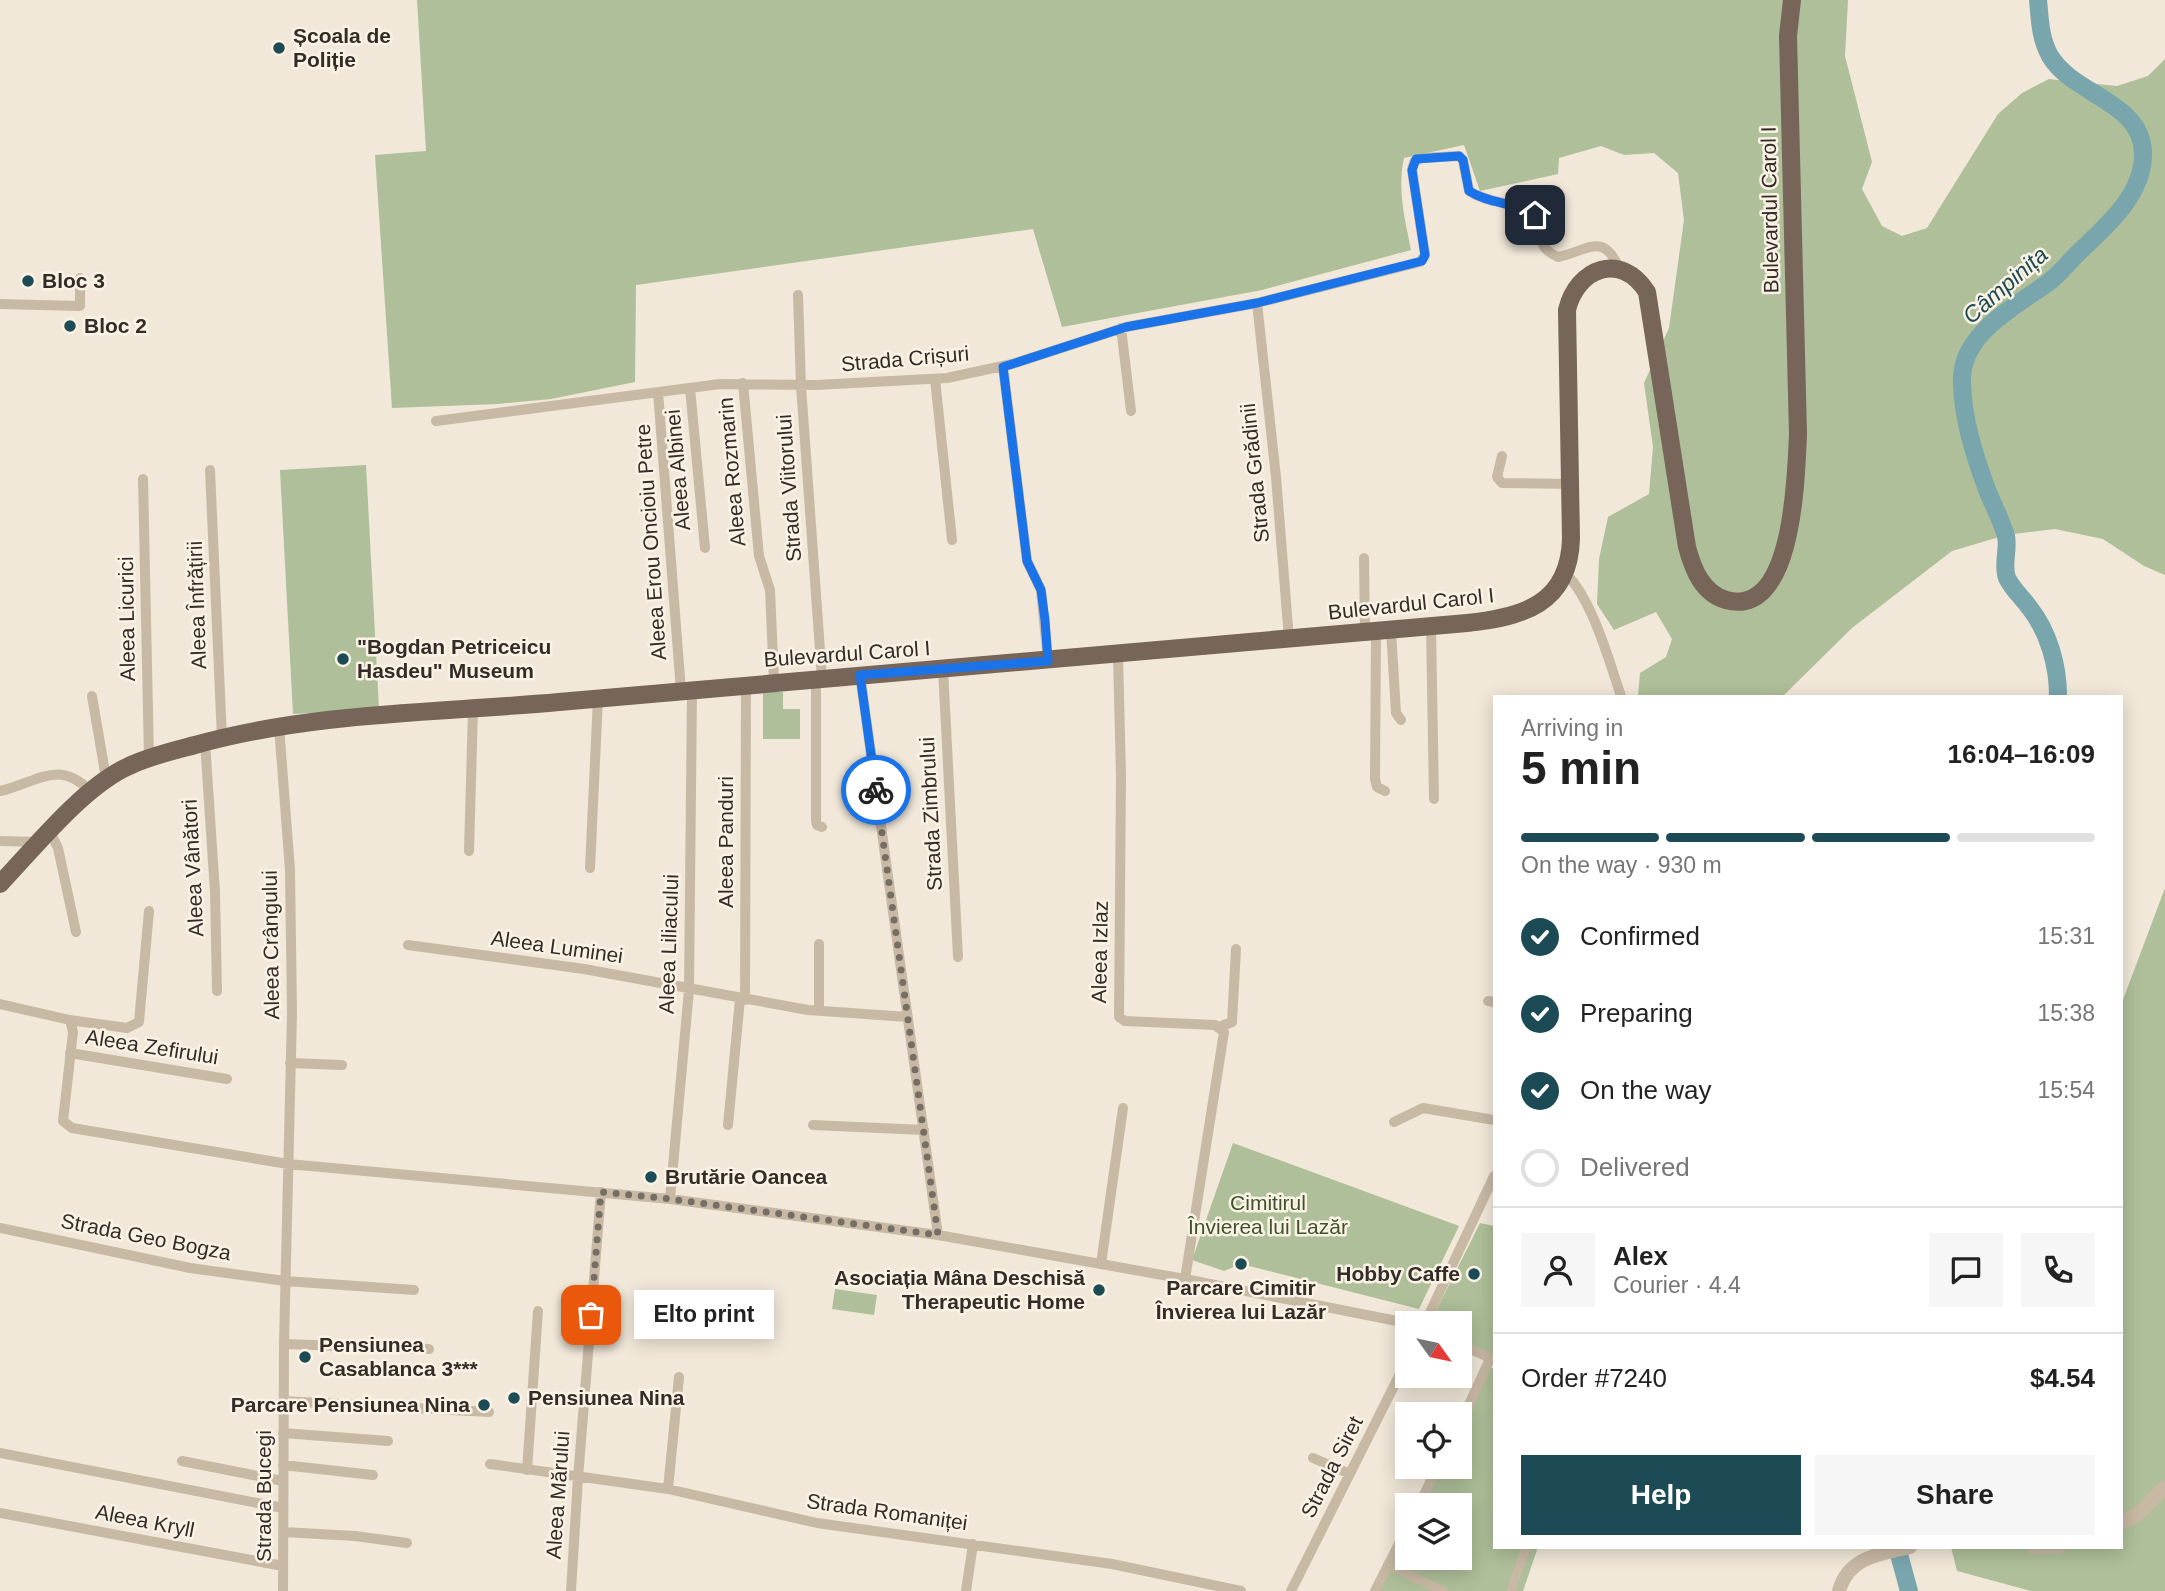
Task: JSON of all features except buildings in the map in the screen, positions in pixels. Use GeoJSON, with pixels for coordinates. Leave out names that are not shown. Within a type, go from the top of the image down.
{"type":"FeatureCollection","features":[{"type":"Feature","properties":{"kind":"main road","name":"Bulevardul Carol I"},"geometry":{"type":"LineString","coordinates":[[1620,270],[1628,272],[1642,283],[1650,300],[1691,562],[1701,582],[1714,593],[1730,601],[1749,600],[1766,589],[1779,568],[1797,464],[1788,36],[1792,0]]}},
{"type":"Feature","properties":{"kind":"main road"},"geometry":{"type":"LineString","coordinates":[[1565,573],[1570,552],[1567,310],[1576,287],[1590,273],[1598,270],[1620,270]]}},
{"type":"Feature","properties":{"kind":"main road","name":"Bulevardul Carol I"},"geometry":{"type":"LineString","coordinates":[[0,884],[90,791],[106,778],[149,758],[279,726],[1490,621],[1521,613],[1548,597],[1565,573]]}},
{"type":"Feature","properties":{"kind":"street","name":"Strada Crișuri"},"geometry":{"type":"LineString","coordinates":[[436,421],[657,391],[743,383],[801,386],[935,379],[1003,367],[1121,328],[1257,303],[1422,261],[1425,255],[1412,170],[1416,159],[1459,156],[1463,160],[1469,191],[1478,197],[1525,208],[1535,215],[1541,245],[1551,254],[1558,257],[1600,246],[1608,249],[1615,257],[1620,270]]}},
{"type":"Feature","properties":{"kind":"street"},"geometry":{"type":"LineString","coordinates":[[0,304],[80,306],[80,278]]}},
{"type":"Feature","properties":{"kind":"street","name":"Strada Viitorului"},"geometry":{"type":"LineString","coordinates":[[797,295],[819,678],[816,820],[817,825],[822,827]]}},
{"type":"Feature","properties":{"kind":"street","name":"Strada Grădinii"},"geometry":{"type":"LineString","coordinates":[[1257,303],[1289,639]]}},
{"type":"Feature","properties":{"kind":"street"},"geometry":{"type":"LineString","coordinates":[[1121,328],[1130,411]]}},
{"type":"Feature","properties":{"kind":"street"},"geometry":{"type":"LineString","coordinates":[[1003,367],[1027,561],[1041,590],[1048,661]]}},
{"type":"Feature","properties":{"kind":"street"},"geometry":{"type":"LineString","coordinates":[[935,379],[952,540]]}},
{"type":"Feature","properties":{"kind":"street","name":"Aleea Rozmarin"},"geometry":{"type":"LineString","coordinates":[[743,383],[760,556],[771,598],[774,681]]}},
{"type":"Feature","properties":{"kind":"street","name":"Aleea Albinei"},"geometry":{"type":"LineString","coordinates":[[690,388],[705,548]]}},
{"type":"Feature","properties":{"kind":"street","name":"Aleea Erou Oncioiu Petre"},"geometry":{"type":"LineString","coordinates":[[657,391],[687,690]]}},
{"type":"Feature","properties":{"kind":"street"},"geometry":{"type":"LineString","coordinates":[[1502,456],[1497,477],[1502,483],[1570,484]]}},
{"type":"Feature","properties":{"kind":"street","name":"Aleea Înfrățirii"},"geometry":{"type":"LineString","coordinates":[[210,470],[214,740]]}},
{"type":"Feature","properties":{"kind":"street","name":"Aleea Licurici"},"geometry":{"type":"LineString","coordinates":[[143,479],[149,758]]}},
{"type":"Feature","properties":{"kind":"street"},"geometry":{"type":"LineString","coordinates":[[1364,558],[1377,631],[1396,713],[1401,720]]}},
{"type":"Feature","properties":{"kind":"street"},"geometry":{"type":"LineString","coordinates":[[1565,573],[1579,589],[1621,695]]}},
{"type":"Feature","properties":{"kind":"street"},"geometry":{"type":"LineString","coordinates":[[1431,627],[1434,799]]}},
{"type":"Feature","properties":{"kind":"street"},"geometry":{"type":"LineString","coordinates":[[1377,631],[1374,779],[1377,787],[1385,791]]}},
{"type":"Feature","properties":{"kind":"street","name":"Aleea Izlaz"},"geometry":{"type":"LineString","coordinates":[[1118,655],[1121,776],[1119,1017],[1125,1021],[1208,1024],[1219,1027]]}},
{"type":"Feature","properties":{"kind":"street","name":"Strada Zimbrului"},"geometry":{"type":"LineString","coordinates":[[943,669],[958,957]]}},
{"type":"Feature","properties":{"kind":"street"},"geometry":{"type":"LineString","coordinates":[[860,675],[938,1235]]}},
{"type":"Feature","properties":{"kind":"street","name":"Aleea Panduri"},"geometry":{"type":"LineString","coordinates":[[728,1125],[743,999],[746,684]]}},
{"type":"Feature","properties":{"kind":"street","name":"Aleea Liliacului"},"geometry":{"type":"LineString","coordinates":[[670,1199],[689,990],[687,690]]}},
{"type":"Feature","properties":{"kind":"street"},"geometry":{"type":"LineString","coordinates":[[92,696],[106,778]]}},
{"type":"Feature","properties":{"kind":"street"},"geometry":{"type":"LineString","coordinates":[[590,867],[598,698]]}},
{"type":"Feature","properties":{"kind":"street"},"geometry":{"type":"LineString","coordinates":[[469,851],[473,709]]}},
{"type":"Feature","properties":{"kind":"street","name":"Aleea Crângului"},"geometry":{"type":"LineString","coordinates":[[279,726],[290,870],[292,1014],[288,1164]]}},
{"type":"Feature","properties":{"kind":"street","name":"Aleea Vânători"},"geometry":{"type":"LineString","coordinates":[[214,740],[217,991]]}},
{"type":"Feature","properties":{"kind":"street"},"geometry":{"type":"LineString","coordinates":[[0,791],[51,774],[63,773],[79,780],[90,791]]}},
{"type":"Feature","properties":{"kind":"street"},"geometry":{"type":"LineString","coordinates":[[0,841],[45,837],[58,848],[76,932]]}},
{"type":"Feature","properties":{"kind":"street"},"geometry":{"type":"LineString","coordinates":[[0,1004],[70,1020],[128,1028],[139,1022],[149,911]]}},
{"type":"Feature","properties":{"kind":"street"},"geometry":{"type":"LineString","coordinates":[[819,944],[819,1012]]}},
{"type":"Feature","properties":{"kind":"street","name":"Aleea Luminei"},"geometry":{"type":"LineString","coordinates":[[408,945],[584,969],[819,1012],[908,1017]]}},
{"type":"Feature","properties":{"kind":"street"},"geometry":{"type":"LineString","coordinates":[[1185,1279],[1224,1038],[1224,1032],[1219,1027],[1232,1022],[1236,949]]}},
{"type":"Feature","properties":{"kind":"street"},"geometry":{"type":"LineString","coordinates":[[70,1020],[72,1032],[63,1116],[63,1121],[68,1126],[288,1164],[670,1199],[938,1235],[1185,1279],[1395,1322]]}},
{"type":"Feature","properties":{"kind":"street","name":"Aleea Zefirului"},"geometry":{"type":"LineString","coordinates":[[70,1053],[228,1079]]}},
{"type":"Feature","properties":{"kind":"street"},"geometry":{"type":"LineString","coordinates":[[290,1063],[342,1065]]}},
{"type":"Feature","properties":{"kind":"street"},"geometry":{"type":"LineString","coordinates":[[1101,1264],[1123,1108]]}},
{"type":"Feature","properties":{"kind":"street"},"geometry":{"type":"LineString","coordinates":[[1394,1122],[1423,1108],[1493,1120]]}},
{"type":"Feature","properties":{"kind":"street"},"geometry":{"type":"LineString","coordinates":[[813,1125],[924,1130]]}},
{"type":"Feature","properties":{"kind":"street","name":"Strada Bucegi"},"geometry":{"type":"LineString","coordinates":[[283,1591],[283,1401],[288,1164]]}},
{"type":"Feature","properties":{"kind":"street"},"geometry":{"type":"LineString","coordinates":[[1431,1311],[1493,1178]]}},
{"type":"Feature","properties":{"kind":"street","name":"Aleea Mărului"},"geometry":{"type":"LineString","coordinates":[[571,1591],[601,1192]]}},
{"type":"Feature","properties":{"kind":"street","name":"Strada Geo Bogza"},"geometry":{"type":"LineString","coordinates":[[0,1228],[190,1268],[285,1281],[414,1290]]}},
{"type":"Feature","properties":{"kind":"street"},"geometry":{"type":"LineString","coordinates":[[527,1470],[538,1311]]}},
{"type":"Feature","properties":{"kind":"street"},"geometry":{"type":"LineString","coordinates":[[284,1344],[429,1349]]}},
{"type":"Feature","properties":{"kind":"street"},"geometry":{"type":"LineString","coordinates":[[1470,1402],[1489,1360],[1472,1350]]}},
{"type":"Feature","properties":{"kind":"street"},"geometry":{"type":"LineString","coordinates":[[668,1489],[679,1377]]}},
{"type":"Feature","properties":{"kind":"street","name":"Strada Siret"},"geometry":{"type":"LineString","coordinates":[[1291,1591],[1395,1384]]}},
{"type":"Feature","properties":{"kind":"street","name":"Strada Bucegi"},"geometry":{"type":"LineString","coordinates":[[283,1401],[489,1412]]}},
{"type":"Feature","properties":{"kind":"street"},"geometry":{"type":"LineString","coordinates":[[283,1433],[388,1441]]}},
{"type":"Feature","properties":{"kind":"street"},"geometry":{"type":"LineString","coordinates":[[0,1453],[283,1508]]}},
{"type":"Feature","properties":{"kind":"street"},"geometry":{"type":"LineString","coordinates":[[1313,1458],[1350,1474]]}},
{"type":"Feature","properties":{"kind":"street"},"geometry":{"type":"LineString","coordinates":[[182,1461],[283,1481]]}},
{"type":"Feature","properties":{"kind":"street","name":"Strada Romaniței"},"geometry":{"type":"LineString","coordinates":[[490,1464],[668,1489],[817,1523],[1149,1570],[1241,1591]]}},
{"type":"Feature","properties":{"kind":"street"},"geometry":{"type":"LineString","coordinates":[[283,1465],[373,1475]]}},
{"type":"Feature","properties":{"kind":"street"},"geometry":{"type":"LineString","coordinates":[[2123,1522],[2145,1509],[2165,1487]]}},
{"type":"Feature","properties":{"kind":"street","name":"Aleea Kryll"},"geometry":{"type":"LineString","coordinates":[[0,1513],[283,1566]]}},
{"type":"Feature","properties":{"kind":"street"},"geometry":{"type":"LineString","coordinates":[[283,1532],[355,1535],[407,1543]]}},
{"type":"Feature","properties":{"kind":"street"},"geometry":{"type":"LineString","coordinates":[[966,1591],[973,1544]]}},
{"type":"Feature","properties":{"kind":"street"},"geometry":{"type":"LineString","coordinates":[[1511,1591],[1525,1549]]}},
{"type":"Feature","properties":{"kind":"street"},"geometry":{"type":"LineString","coordinates":[[1839,1591],[1845,1575],[1857,1562],[1902,1549]]}},
{"type":"Feature","properties":{"kind":"street"},"geometry":{"type":"LineString","coordinates":[[1376,1591],[1395,1553]]}},
{"type":"Feature","properties":{"kind":"street"},"geometry":{"type":"LineString","coordinates":[[1389,1565],[1443,1591]]}},
{"type":"Feature","properties":{"kind":"green space"},"geometry":{"type":"Polygon","coordinates":[[[417,0],[1848,0],[1845,56],[1872,162],[1862,189],[1882,226],[1902,236],[1927,228],[1998,114],[2022,93],[2049,79],[2117,86],[2148,76],[2165,59],[2165,575],[2144,566],[2103,539],[2055,529],[2006,535],[1952,551],[1852,628],[1784,695],[1638,695],[1640,673],[1666,657],[1672,639],[1656,612],[1614,630],[1597,604],[1599,559],[1608,517],[1649,494],[1653,447],[1644,383],[1669,328],[1684,220],[1678,173],[1654,153],[1624,155],[1601,146],[1559,158],[1558,174],[1480,191],[1464,145],[1404,158],[1402,193],[1411,250],[1262,290],[1062,327],[1033,229],[636,285],[635,382],[551,399],[392,408],[375,155],[426,151],[417,0]]]}},
{"type":"Feature","properties":{"kind":"green space"},"geometry":{"type":"Polygon","coordinates":[[[366,465],[379,709],[293,714],[280,470],[366,465]]]}},
{"type":"Feature","properties":{"kind":"green space"},"geometry":{"type":"Polygon","coordinates":[[[763,692],[783,692],[783,709],[800,709],[800,739],[763,739],[763,692]]]}},
{"type":"Feature","properties":{"kind":"green space"},"geometry":{"type":"Polygon","coordinates":[[[2165,888],[2165,1591],[2031,1591],[1957,1571],[1952,1549],[2123,1549],[2123,1000],[2165,888]]]}},
{"type":"Feature","properties":{"kind":"green space","name":"Cimitirul Învierea lui Lazăr"},"geometry":{"type":"Polygon","coordinates":[[[1233,1143],[1459,1226],[1419,1309],[1241,1264],[1224,1271],[1192,1260],[1233,1143]]]}},
{"type":"Feature","properties":{"kind":"green space","name":"Hobby Caffe"},"geometry":{"type":"Polygon","coordinates":[[[1480,1223],[1493,1226],[1493,1356],[1472,1346],[1472,1311],[1436,1311],[1480,1223]]]}},
{"type":"Feature","properties":{"kind":"green space"},"geometry":{"type":"Polygon","coordinates":[[[835,1289],[877,1295],[874,1315],[832,1309],[835,1289]]]}},
{"type":"Feature","properties":{"kind":"green space"},"geometry":{"type":"Polygon","coordinates":[[[1488,1366],[1493,1368],[1493,1549],[1537,1549],[1523,1591],[1377,1591],[1395,1554],[1395,1570],[1472,1570],[1472,1493],[1425,1493],[1432,1479],[1472,1479],[1471,1402],[1488,1366]]]}},
{"type":"Feature","properties":{"kind":"waterway","name":"Câmpinița"},"geometry":{"type":"LineString","coordinates":[[2038,0],[2042,36],[2050,56],[2061,70],[2121,111],[2133,123],[2141,138],[2143,156],[2136,185],[2120,211],[2054,277],[1990,325],[1978,337],[1963,367],[1963,397],[1973,449],[2006,536],[2007,578],[2036,617],[2047,638],[2054,661],[2058,695]]}},
{"type":"Feature","properties":{"kind":"waterway","name":"Câmpinița"},"geometry":{"type":"LineString","coordinates":[[1898,1549],[1909,1591]]}},
{"type":"Feature","properties":{"kind":"way so far"},"geometry":{"type":"LineString","coordinates":[[591,1315],[601,1192],[938,1235],[876,790]]}},
{"type":"Feature","properties":{"kind":"place","name":"Școala de Poliție"},"geometry":{"type":"Point","coordinates":[279,48]}},
{"type":"Feature","properties":{"kind":"place","name":"Bloc 3"},"geometry":{"type":"Point","coordinates":[28,281]}},
{"type":"Feature","properties":{"kind":"place","name":"Bloc 2"},"geometry":{"type":"Point","coordinates":[70,326]}},
{"type":"Feature","properties":{"kind":"place","name":"\"Bogdan Petriceicu Hasdeu\" Museum"},"geometry":{"type":"Point","coordinates":[343,659]}},
{"type":"Feature","properties":{"kind":"place","name":"Brutărie Oancea"},"geometry":{"type":"Point","coordinates":[651,1177]}},
{"type":"Feature","properties":{"kind":"place","name":"Parcare Cimitir Învierea lui Lazăr"},"geometry":{"type":"Point","coordinates":[1241,1264]}},
{"type":"Feature","properties":{"kind":"place","name":"Hobby Caffe"},"geometry":{"type":"Point","coordinates":[1474,1274]}},
{"type":"Feature","properties":{"kind":"place","name":"Asociația Mâna Deschisă Therapeutic Home"},"geometry":{"type":"Point","coordinates":[1099,1290]}},
{"type":"Feature","properties":{"kind":"place","name":"Elto print"},"geometry":{"type":"Point","coordinates":[591,1315]}},
{"type":"Feature","properties":{"kind":"place","name":"Pensiunea Casablanca 3***"},"geometry":{"type":"Point","coordinates":[305,1357]}},
{"type":"Feature","properties":{"kind":"place","name":"Pensiunea Nina"},"geometry":{"type":"Point","coordinates":[514,1398]}},
{"type":"Feature","properties":{"kind":"place","name":"Parcare Pensiunea Nina"},"geometry":{"type":"Point","coordinates":[484,1405]}},
{"type":"Feature","properties":{"kind":"route"},"geometry":{"type":"LineString","coordinates":[[876,790],[860,675],[1048,661],[1041,590],[1027,561],[1003,367],[1126,327],[1257,303],[1422,261],[1425,255],[1412,170],[1416,159],[1459,156],[1463,160],[1469,191],[1478,197],[1525,208],[1535,215]]}}]}
